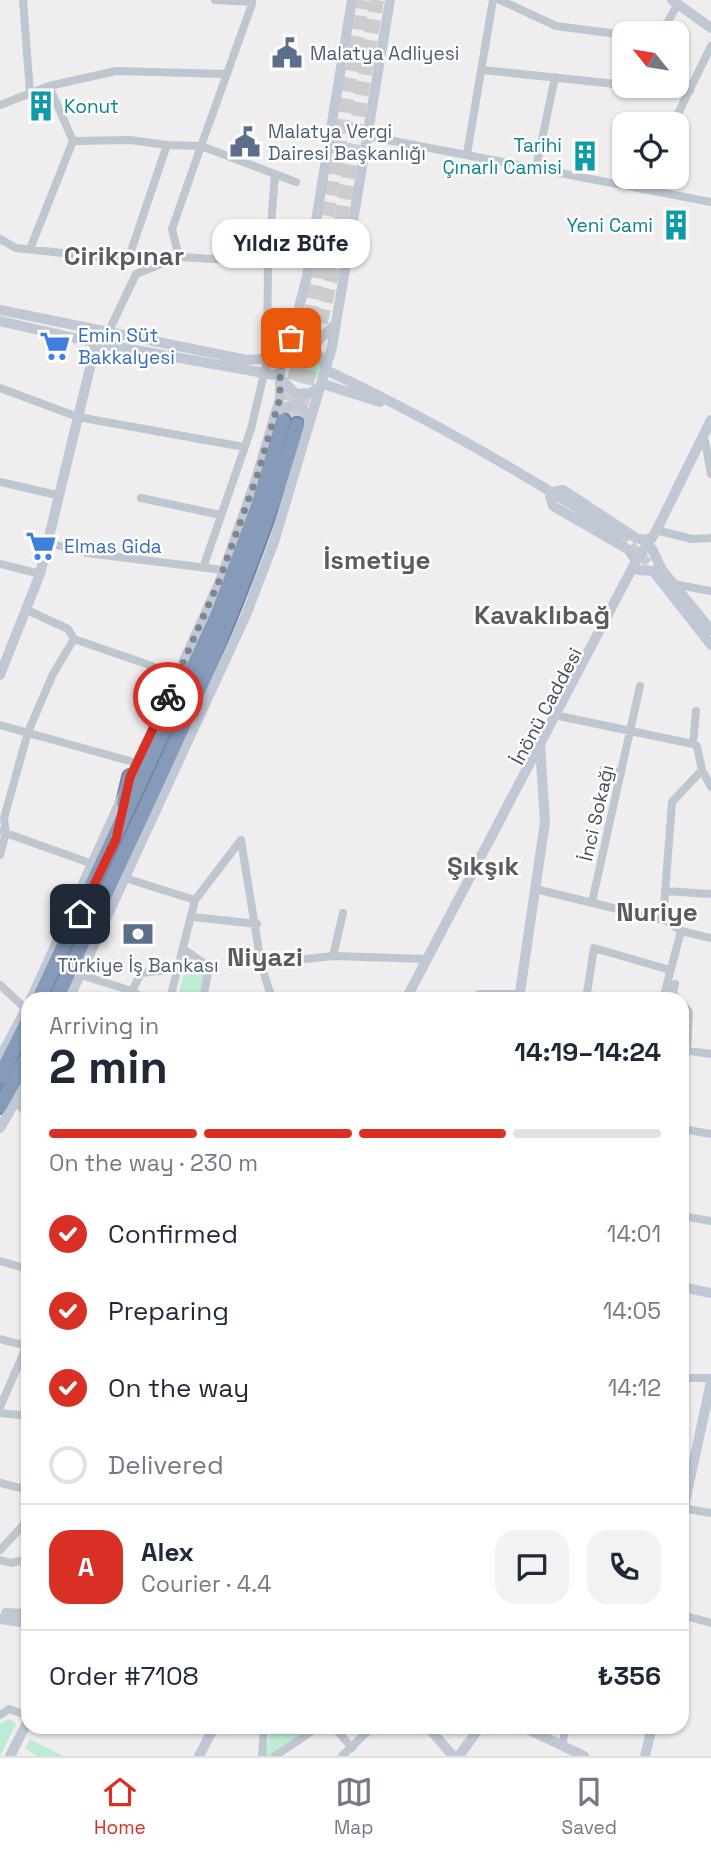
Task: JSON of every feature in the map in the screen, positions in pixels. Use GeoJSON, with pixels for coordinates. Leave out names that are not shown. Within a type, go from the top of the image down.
{"type":"FeatureCollection","features":[{"type":"Feature","properties":{"kind":"highway"},"geometry":{"type":"LineString","coordinates":[[59,992],[234,608],[274,503],[291,422]]}},
{"type":"Feature","properties":{"kind":"highway"},"geometry":{"type":"LineString","coordinates":[[42,992],[116,839],[218,614],[291,422]]}},
{"type":"Feature","properties":{"kind":"highway"},"geometry":{"type":"LineString","coordinates":[[116,839],[130,777]]}},
{"type":"Feature","properties":{"kind":"highway"},"geometry":{"type":"LineString","coordinates":[[0,1077],[21,1025]]}},
{"type":"Feature","properties":{"kind":"highway"},"geometry":{"type":"LineString","coordinates":[[0,1106],[21,1068]]}},
{"type":"Feature","properties":{"kind":"main road"},"geometry":{"type":"LineString","coordinates":[[72,992],[261,579],[291,422],[281,378],[307,276],[352,0]]}},
{"type":"Feature","properties":{"kind":"main road"},"geometry":{"type":"LineString","coordinates":[[35,992],[90,863],[178,675],[291,422],[321,385],[336,323],[390,0]]}},
{"type":"Feature","properties":{"kind":"main road"},"geometry":{"type":"LineString","coordinates":[[675,2],[711,28]]}},
{"type":"Feature","properties":{"kind":"main road"},"geometry":{"type":"LineString","coordinates":[[0,310],[247,360],[266,366],[296,394],[311,393],[321,385]]}},
{"type":"Feature","properties":{"kind":"main road"},"geometry":{"type":"LineString","coordinates":[[298,310],[303,330],[309,336],[322,337],[336,323]]}},
{"type":"Feature","properties":{"kind":"main road"},"geometry":{"type":"LineString","coordinates":[[0,321],[96,343],[266,366],[298,349],[313,351],[322,358],[326,370],[411,410],[551,494],[620,536],[551,494],[400,412],[367,396],[321,385]]}},
{"type":"Feature","properties":{"kind":"main road"},"geometry":{"type":"LineString","coordinates":[[0,675],[4,654],[27,610],[49,543],[57,495],[96,343],[108,334]]}},
{"type":"Feature","properties":{"kind":"main road"},"geometry":{"type":"LineString","coordinates":[[711,420],[654,539],[661,575],[711,645]]}},
{"type":"Feature","properties":{"kind":"main road","name":"İnönü Caddesi"},"geometry":{"type":"LineString","coordinates":[[413,992],[711,429]]}},
{"type":"Feature","properties":{"kind":"main road"},"geometry":{"type":"LineString","coordinates":[[551,494],[562,489],[636,538],[654,539]]}},
{"type":"Feature","properties":{"kind":"main road"},"geometry":{"type":"LineString","coordinates":[[551,494],[553,506],[629,550],[637,566],[661,575],[673,584],[711,633]]}},
{"type":"Feature","properties":{"kind":"main road"},"geometry":{"type":"LineString","coordinates":[[629,550],[635,547],[636,538]]}},
{"type":"Feature","properties":{"kind":"main road","name":"İnönü Caddesi"},"geometry":{"type":"LineString","coordinates":[[412,992],[427,959],[637,566]]}},
{"type":"Feature","properties":{"kind":"main road"},"geometry":{"type":"LineString","coordinates":[[661,575],[711,633]]}},
{"type":"Feature","properties":{"kind":"main road"},"geometry":{"type":"LineString","coordinates":[[520,992],[545,822],[540,750]]}},
{"type":"Feature","properties":{"kind":"main road"},"geometry":{"type":"LineString","coordinates":[[136,856],[135,845],[153,804],[152,790]]}},
{"type":"Feature","properties":{"kind":"main road"},"geometry":{"type":"LineString","coordinates":[[0,1058],[21,1020]]}},
{"type":"Feature","properties":{"kind":"main road"},"geometry":{"type":"LineString","coordinates":[[0,1128],[21,1094]]}},
{"type":"Feature","properties":{"kind":"main road"},"geometry":{"type":"LineString","coordinates":[[689,1288],[711,1293]]}},
{"type":"Feature","properties":{"kind":"main road"},"geometry":{"type":"LineString","coordinates":[[689,1481],[711,1380]]}},
{"type":"Feature","properties":{"kind":"main road"},"geometry":{"type":"LineString","coordinates":[[0,1615],[21,1618]]}},
{"type":"Feature","properties":{"kind":"main road"},"geometry":{"type":"LineString","coordinates":[[12,1756],[21,1734]]}},
{"type":"Feature","properties":{"kind":"main road"},"geometry":{"type":"LineString","coordinates":[[12,1756],[26,1734]]}},
{"type":"Feature","properties":{"kind":"main road"},"geometry":{"type":"LineString","coordinates":[[199,1756],[210,1734]]}},
{"type":"Feature","properties":{"kind":"main road"},"geometry":{"type":"LineString","coordinates":[[434,1734],[453,1756]]}},
{"type":"Feature","properties":{"kind":"main road"},"geometry":{"type":"LineString","coordinates":[[459,1756],[475,1734]]}},
{"type":"Feature","properties":{"kind":"main road"},"geometry":{"type":"LineString","coordinates":[[538,1734],[584,1756]]}},
{"type":"Feature","properties":{"kind":"main road"},"geometry":{"type":"LineString","coordinates":[[645,1756],[650,1734]]}},
{"type":"Feature","properties":{"kind":"street"},"geometry":{"type":"LineString","coordinates":[[23,0],[30,93]]}},
{"type":"Feature","properties":{"kind":"street"},"geometry":{"type":"LineString","coordinates":[[179,257],[172,229],[252,2],[215,0]]}},
{"type":"Feature","properties":{"kind":"street"},"geometry":{"type":"LineString","coordinates":[[467,154],[493,0]]}},
{"type":"Feature","properties":{"kind":"street"},"geometry":{"type":"LineString","coordinates":[[500,0],[556,26],[612,33]]}},
{"type":"Feature","properties":{"kind":"street"},"geometry":{"type":"LineString","coordinates":[[666,21],[675,2]]}},
{"type":"Feature","properties":{"kind":"street"},"geometry":{"type":"LineString","coordinates":[[690,91],[711,46]]}},
{"type":"Feature","properties":{"kind":"street"},"geometry":{"type":"LineString","coordinates":[[483,70],[612,84]]}},
{"type":"Feature","properties":{"kind":"street"},"geometry":{"type":"LineString","coordinates":[[0,105],[49,86],[116,71],[226,74]]}},
{"type":"Feature","properties":{"kind":"street"},"geometry":{"type":"LineString","coordinates":[[536,168],[555,77]]}},
{"type":"Feature","properties":{"kind":"street"},"geometry":{"type":"LineString","coordinates":[[30,249],[73,142],[49,86]]}},
{"type":"Feature","properties":{"kind":"street"},"geometry":{"type":"LineString","coordinates":[[367,136],[612,183]]}},
{"type":"Feature","properties":{"kind":"street"},"geometry":{"type":"LineString","coordinates":[[73,142],[130,140],[201,146],[296,182]]}},
{"type":"Feature","properties":{"kind":"street"},"geometry":{"type":"LineString","coordinates":[[136,274],[128,260],[167,145]]}},
{"type":"Feature","properties":{"kind":"street"},"geometry":{"type":"LineString","coordinates":[[204,565],[244,447],[266,366],[268,262],[275,174]]}},
{"type":"Feature","properties":{"kind":"street"},"geometry":{"type":"LineString","coordinates":[[642,189],[711,202]]}},
{"type":"Feature","properties":{"kind":"street"},"geometry":{"type":"LineString","coordinates":[[0,239],[16,248],[128,260]]}},
{"type":"Feature","properties":{"kind":"street"},"geometry":{"type":"LineString","coordinates":[[108,334],[136,274],[179,257],[268,262]]}},
{"type":"Feature","properties":{"kind":"street"},"geometry":{"type":"LineString","coordinates":[[0,388],[78,417],[244,447]]}},
{"type":"Feature","properties":{"kind":"street"},"geometry":{"type":"LineString","coordinates":[[705,441],[711,474]]}},
{"type":"Feature","properties":{"kind":"street"},"geometry":{"type":"LineString","coordinates":[[0,482],[57,495]]}},
{"type":"Feature","properties":{"kind":"street"},"geometry":{"type":"LineString","coordinates":[[141,498],[221,515]]}},
{"type":"Feature","properties":{"kind":"street"},"geometry":{"type":"LineString","coordinates":[[654,539],[711,538]]}},
{"type":"Feature","properties":{"kind":"street"},"geometry":{"type":"LineString","coordinates":[[49,543],[87,553],[204,565],[223,570]]}},
{"type":"Feature","properties":{"kind":"street"},"geometry":{"type":"LineString","coordinates":[[0,565],[40,574]]}},
{"type":"Feature","properties":{"kind":"street"},"geometry":{"type":"LineString","coordinates":[[673,584],[711,591]]}},
{"type":"Feature","properties":{"kind":"street"},"geometry":{"type":"LineString","coordinates":[[27,610],[68,629],[75,639],[178,675]]}},
{"type":"Feature","properties":{"kind":"street"},"geometry":{"type":"LineString","coordinates":[[0,855],[5,818],[29,732],[53,674],[75,639]]}},
{"type":"Feature","properties":{"kind":"street","name":"İnci Sokağı"},"geometry":{"type":"LineString","coordinates":[[592,902],[640,686]]}},
{"type":"Feature","properties":{"kind":"street"},"geometry":{"type":"LineString","coordinates":[[693,744],[695,711]]}},
{"type":"Feature","properties":{"kind":"street"},"geometry":{"type":"LineString","coordinates":[[559,716],[693,744],[697,746],[702,770],[711,787]]}},
{"type":"Feature","properties":{"kind":"street"},"geometry":{"type":"LineString","coordinates":[[0,724],[137,763]]}},
{"type":"Feature","properties":{"kind":"street"},"geometry":{"type":"LineString","coordinates":[[604,769],[621,774]]}},
{"type":"Feature","properties":{"kind":"street"},"geometry":{"type":"LineString","coordinates":[[667,921],[664,907],[672,802],[702,770]]}},
{"type":"Feature","properties":{"kind":"street"},"geometry":{"type":"LineString","coordinates":[[3,832],[90,863]]}},
{"type":"Feature","properties":{"kind":"street"},"geometry":{"type":"LineString","coordinates":[[172,992],[185,950],[195,900],[241,840],[257,924],[261,964],[270,992]]}},
{"type":"Feature","properties":{"kind":"street"},"geometry":{"type":"LineString","coordinates":[[125,878],[195,900]]}},
{"type":"Feature","properties":{"kind":"street"},"geometry":{"type":"LineString","coordinates":[[535,889],[667,921],[681,931],[711,938]]}},
{"type":"Feature","properties":{"kind":"street"},"geometry":{"type":"LineString","coordinates":[[665,891],[711,894]]}},
{"type":"Feature","properties":{"kind":"street"},"geometry":{"type":"LineString","coordinates":[[334,956],[343,913]]}},
{"type":"Feature","properties":{"kind":"street"},"geometry":{"type":"LineString","coordinates":[[193,916],[257,924]]}},
{"type":"Feature","properties":{"kind":"street"},"geometry":{"type":"LineString","coordinates":[[665,992],[681,931]]}},
{"type":"Feature","properties":{"kind":"street"},"geometry":{"type":"LineString","coordinates":[[587,992],[594,948],[670,970]]}},
{"type":"Feature","properties":{"kind":"street"},"geometry":{"type":"LineString","coordinates":[[185,950],[209,967],[204,992]]}},
{"type":"Feature","properties":{"kind":"street"},"geometry":{"type":"LineString","coordinates":[[261,964],[334,956],[427,959]]}},
{"type":"Feature","properties":{"kind":"street"},"geometry":{"type":"LineString","coordinates":[[81,975],[132,991],[141,973],[178,969]]}},
{"type":"Feature","properties":{"kind":"street"},"geometry":{"type":"LineString","coordinates":[[673,992],[675,984]]}},
{"type":"Feature","properties":{"kind":"street"},"geometry":{"type":"LineString","coordinates":[[0,985],[21,1002]]}},
{"type":"Feature","properties":{"kind":"street"},"geometry":{"type":"LineString","coordinates":[[689,1051],[711,1054]]}},
{"type":"Feature","properties":{"kind":"street"},"geometry":{"type":"LineString","coordinates":[[17,1102],[21,1107]]}},
{"type":"Feature","properties":{"kind":"street"},"geometry":{"type":"LineString","coordinates":[[689,1130],[711,1134]]}},
{"type":"Feature","properties":{"kind":"street"},"geometry":{"type":"LineString","coordinates":[[689,1217],[711,1221]]}},
{"type":"Feature","properties":{"kind":"street"},"geometry":{"type":"LineString","coordinates":[[0,1261],[21,1267]]}},
{"type":"Feature","properties":{"kind":"street"},"geometry":{"type":"LineString","coordinates":[[0,1339],[21,1344]]}},
{"type":"Feature","properties":{"kind":"street"},"geometry":{"type":"LineString","coordinates":[[0,1407],[21,1359]]}},
{"type":"Feature","properties":{"kind":"street"},"geometry":{"type":"LineString","coordinates":[[689,1378],[711,1380]]}},
{"type":"Feature","properties":{"kind":"street"},"geometry":{"type":"LineString","coordinates":[[0,1413],[21,1415]]}},
{"type":"Feature","properties":{"kind":"street"},"geometry":{"type":"LineString","coordinates":[[0,1483],[21,1488]]}},
{"type":"Feature","properties":{"kind":"street"},"geometry":{"type":"LineString","coordinates":[[689,1509],[711,1513]]}},
{"type":"Feature","properties":{"kind":"street"},"geometry":{"type":"LineString","coordinates":[[0,1550],[21,1528]]}},
{"type":"Feature","properties":{"kind":"street"},"geometry":{"type":"LineString","coordinates":[[0,1560],[11,1563],[21,1561]]}},
{"type":"Feature","properties":{"kind":"street"},"geometry":{"type":"LineString","coordinates":[[689,1617],[711,1623]]}},
{"type":"Feature","properties":{"kind":"street"},"geometry":{"type":"LineString","coordinates":[[0,1715],[9,1709],[21,1715]]}},
{"type":"Feature","properties":{"kind":"street"},"geometry":{"type":"LineString","coordinates":[[262,1756],[264,1734]]}},
{"type":"Feature","properties":{"kind":"street"},"geometry":{"type":"LineString","coordinates":[[275,1756],[308,1734]]}},
{"type":"Feature","properties":{"kind":"street"},"geometry":{"type":"LineString","coordinates":[[340,1734],[352,1748]]}},
{"type":"Feature","properties":{"kind":"street"},"geometry":{"type":"LineString","coordinates":[[342,1756],[365,1734]]}},
{"type":"Feature","properties":{"kind":"street"},"geometry":{"type":"LineString","coordinates":[[562,1745],[564,1734]]}},
{"type":"Feature","properties":{"kind":"green space"},"geometry":{"type":"Polygon","coordinates":[[[305,354],[315,359],[320,369],[315,379],[305,384],[295,379],[290,369],[295,359],[305,354]]]}},
{"type":"Feature","properties":{"kind":"green space"},"geometry":{"type":"Polygon","coordinates":[[[190,952],[208,962],[201,992],[179,992],[190,952]]]}},
{"type":"Feature","properties":{"kind":"green space"},"geometry":{"type":"Polygon","coordinates":[[[9,1719],[16,1724],[0,1756],[0,1724],[9,1719]]]}},
{"type":"Feature","properties":{"kind":"green space"},"geometry":{"type":"Polygon","coordinates":[[[270,1734],[302,1734],[271,1756],[265,1756],[270,1734]]]}},
{"type":"Feature","properties":{"kind":"green space"},"geometry":{"type":"Polygon","coordinates":[[[30,1739],[63,1756],[37,1756],[25,1748],[30,1739]]]}},
{"type":"Feature","properties":{"kind":"tunnel"},"geometry":{"type":"LineString","coordinates":[[283,421],[311,315],[363,0]]}},
{"type":"Feature","properties":{"kind":"tunnel"},"geometry":{"type":"LineString","coordinates":[[297,425],[333,270],[377,0]]}},
{"type":"Feature","properties":{"kind":"tunnel"},"geometry":{"type":"LineString","coordinates":[[620,535],[660,575]]}},
{"type":"Feature","properties":{"kind":"way so far"},"geometry":{"type":"LineString","coordinates":[[168,697],[219,581],[257,476],[280,398],[281,363],[287,355],[291,338]]}},
{"type":"Feature","properties":{"kind":"place","name":"Malatya Adliyesi"},"geometry":{"type":"Point","coordinates":[287,53]}},
{"type":"Feature","properties":{"kind":"place","name":"Konut"},"geometry":{"type":"Point","coordinates":[41,106]}},
{"type":"Feature","properties":{"kind":"place","name":"Malatya Vergi Dairesi Başkanlığı"},"geometry":{"type":"Point","coordinates":[245,142]}},
{"type":"Feature","properties":{"kind":"place","name":"Tarihi Çınarlı Camisi"},"geometry":{"type":"Point","coordinates":[585,156]}},
{"type":"Feature","properties":{"kind":"place","name":"Yeni Cami"},"geometry":{"type":"Point","coordinates":[676,225]}},
{"type":"Feature","properties":{"kind":"place","name":"Yıldız Büfe"},"geometry":{"type":"Point","coordinates":[291,338]}},
{"type":"Feature","properties":{"kind":"place","name":"Emin Süt Bakkalyesi"},"geometry":{"type":"Point","coordinates":[55,346]}},
{"type":"Feature","properties":{"kind":"place","name":"Elmas Gida"},"geometry":{"type":"Point","coordinates":[41,546]}},
{"type":"Feature","properties":{"kind":"place","name":"Türkiye İş Bankası"},"geometry":{"type":"Point","coordinates":[138,934]}},
{"type":"Feature","properties":{"kind":"district","name":"Cirikpınar"},"geometry":{"type":"Point","coordinates":[124,256]}},
{"type":"Feature","properties":{"kind":"district","name":"İsmetiye"},"geometry":{"type":"Point","coordinates":[377,560]}},
{"type":"Feature","properties":{"kind":"district","name":"Kavaklıbağ"},"geometry":{"type":"Point","coordinates":[542,615]}},
{"type":"Feature","properties":{"kind":"district","name":"Şıkşık"},"geometry":{"type":"Point","coordinates":[483,866]}},
{"type":"Feature","properties":{"kind":"district","name":"Nuriye"},"geometry":{"type":"Point","coordinates":[657,912]}},
{"type":"Feature","properties":{"kind":"district","name":"Niyazi"},"geometry":{"type":"Point","coordinates":[265,957]}},
{"type":"Feature","properties":{"kind":"route"},"geometry":{"type":"LineString","coordinates":[[80,914],[116,839],[130,777],[168,697]]}}]}
